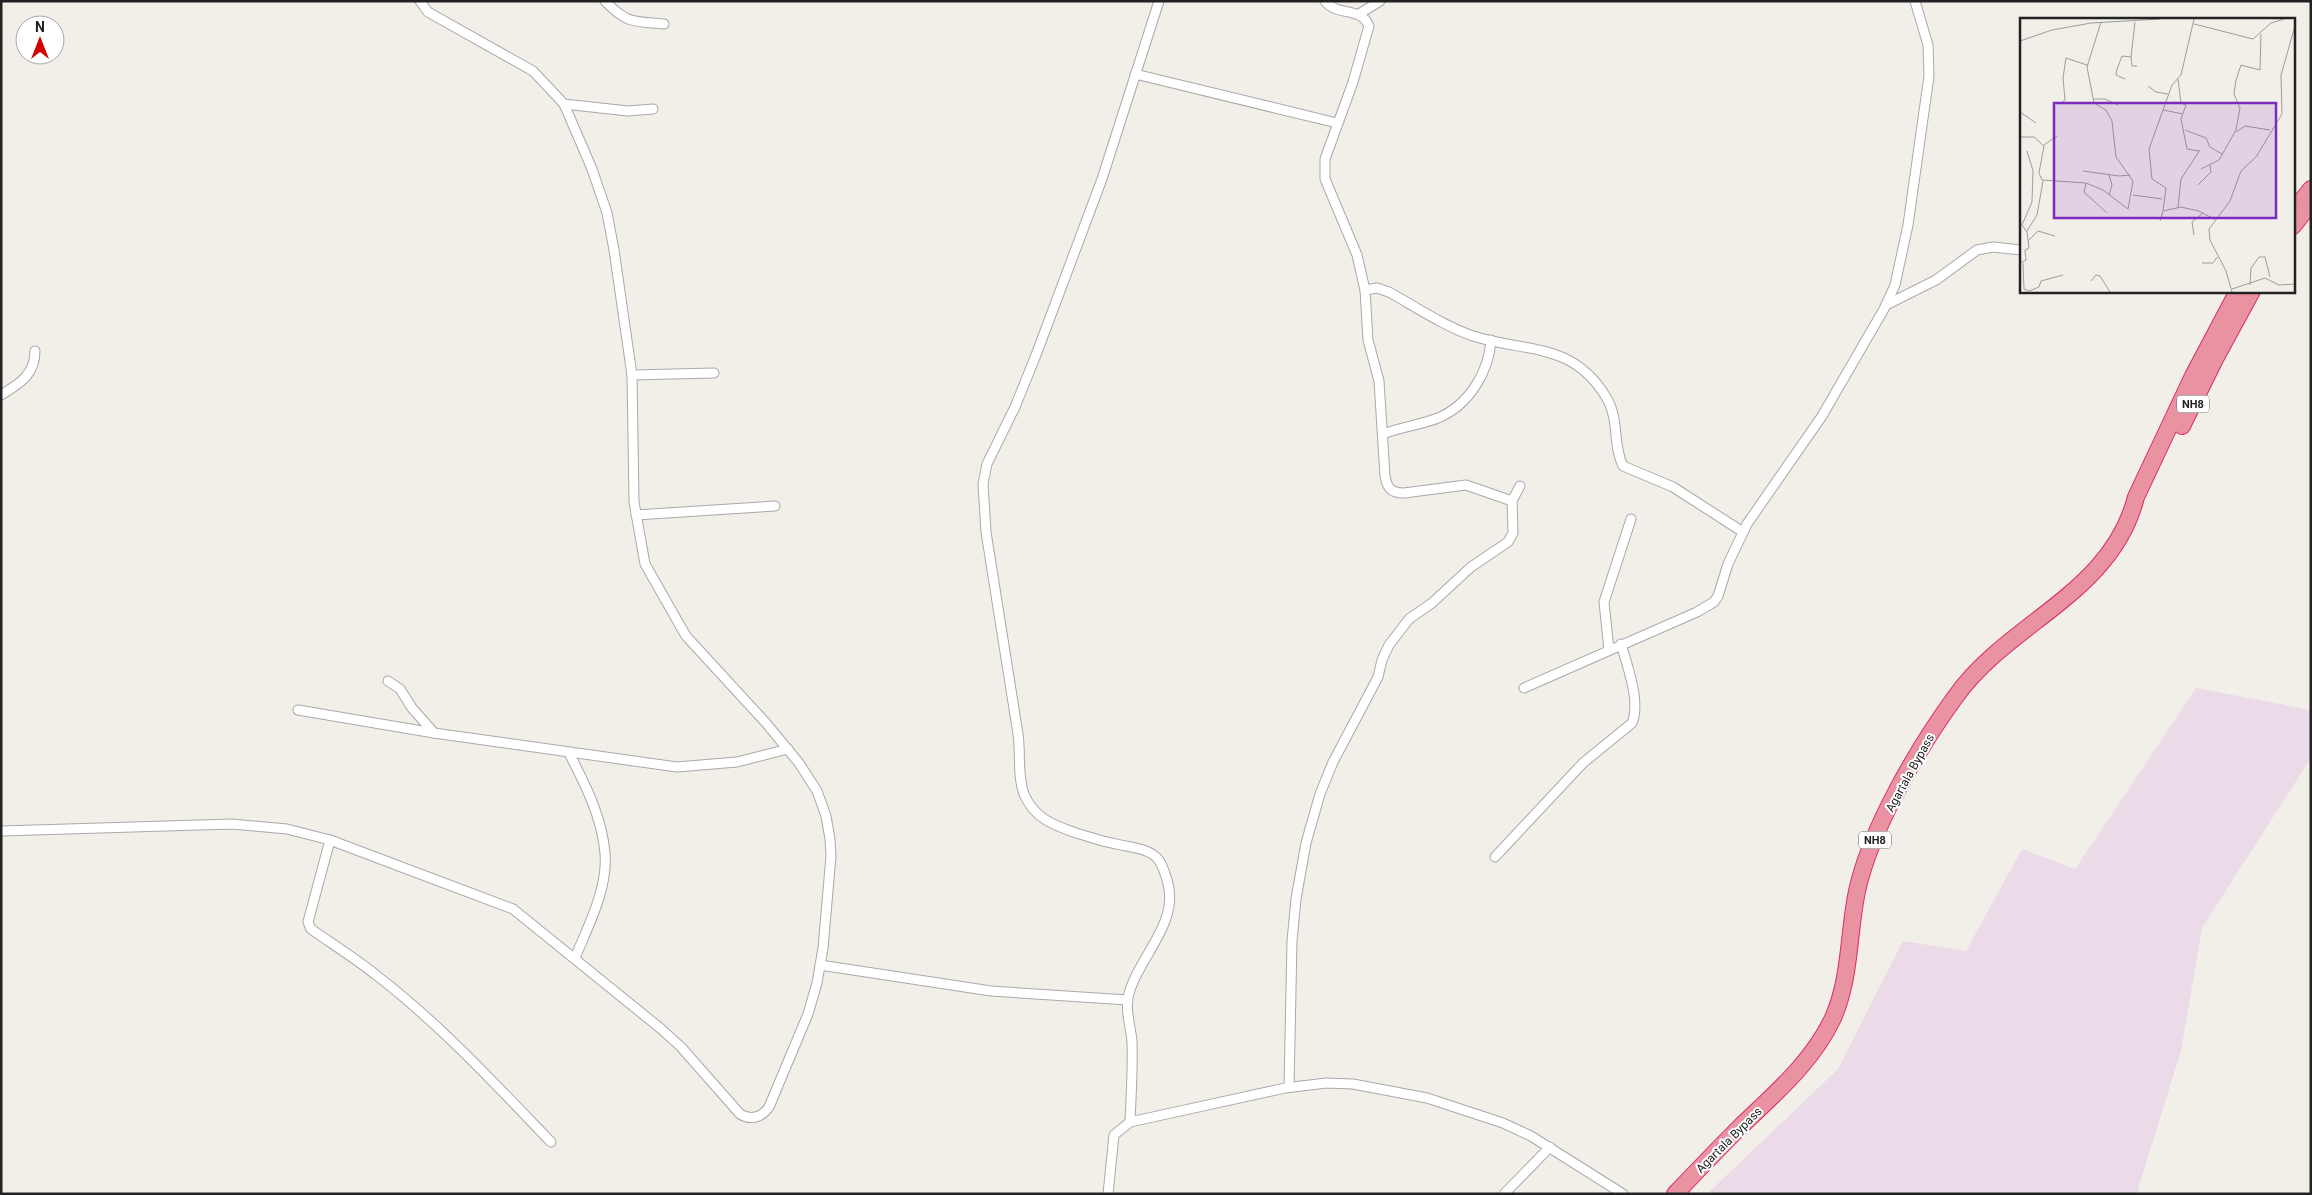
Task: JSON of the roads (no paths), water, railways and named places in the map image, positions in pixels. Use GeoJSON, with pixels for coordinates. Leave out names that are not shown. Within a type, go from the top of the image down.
{"type":"FeatureCollection","features":[{"type":"Feature","properties":{"kind":"highway"},"geometry":{"type":"LineString","coordinates":[[2294,210],[2311,189]]}},
{"type":"Feature","properties":{"kind":"highway"},"geometry":{"type":"LineString","coordinates":[[2294,225],[2311,203]]}},
{"type":"Feature","properties":{"kind":"highway","name":"Agartala Bypass"},"geometry":{"type":"LineString","coordinates":[[1675,1194],[1795,1073],[1825,1032],[1832,1018],[1846,977],[1857,891],[1868,858],[1893,801],[1944,713],[1964,686],[1987,663],[2076,591],[2090,577],[2114,545],[2132,513],[2136,498],[2193,376],[2237,292]]}},
{"type":"Feature","properties":{"kind":"highway","name":"Agartala Bypass"},"geometry":{"type":"LineString","coordinates":[[2132,513],[2144,503],[2215,359],[2251,292]]}},
{"type":"Feature","properties":{"kind":"street"},"geometry":{"type":"LineString","coordinates":[[1,831],[232,824],[286,829],[330,840],[504,905],[525,918],[667,1034],[681,1047],[736,1110],[750,1118],[765,1112],[780,1084],[808,1014],[820,965],[824,938],[830,839],[826,816],[817,791],[788,749],[686,636],[644,564],[636,515],[633,480],[632,375],[629,344],[607,213],[592,168],[564,104],[533,71],[428,12],[420,1]]}},
{"type":"Feature","properties":{"kind":"street"},"geometry":{"type":"LineString","coordinates":[[605,1],[621,17],[628,21],[664,24]]}},
{"type":"Feature","properties":{"kind":"street"},"geometry":{"type":"LineString","coordinates":[[1130,1122],[1132,1056],[1128,1000],[1131,988],[1159,934],[1165,918],[1170,895],[1168,882],[1161,864],[1150,852],[1107,842],[1046,822],[1034,811],[1025,795],[1019,779],[1021,754],[986,532],[983,484],[987,464],[1022,389],[1098,188],[1159,1]]}},
{"type":"Feature","properties":{"kind":"street"},"geometry":{"type":"LineString","coordinates":[[1325,1],[1335,9],[1359,14],[1366,19],[1369,26],[1325,159],[1325,180],[1357,255],[1365,290],[1368,340],[1380,381],[1385,476],[1388,487],[1392,491],[1404,493],[1466,485],[1512,501]]}},
{"type":"Feature","properties":{"kind":"street"},"geometry":{"type":"LineString","coordinates":[[1359,14],[1380,1]]}},
{"type":"Feature","properties":{"kind":"street"},"geometry":{"type":"LineString","coordinates":[[1524,688],[1697,612],[1714,602],[1718,596],[1728,564],[1743,532],[1822,416],[1886,305],[1895,285],[1902,259],[1929,76],[1928,45],[1915,1]]}},
{"type":"Feature","properties":{"kind":"street"},"geometry":{"type":"LineString","coordinates":[[1135,74],[1337,123]]}},
{"type":"Feature","properties":{"kind":"street"},"geometry":{"type":"LineString","coordinates":[[564,104],[620,110],[652,109]]}},
{"type":"Feature","properties":{"kind":"street"},"geometry":{"type":"LineString","coordinates":[[1886,305],[1936,280],[1977,250],[1993,247],[2020,250]]}},
{"type":"Feature","properties":{"kind":"street"},"geometry":{"type":"LineString","coordinates":[[1365,290],[1377,288],[1389,292],[1458,330],[1474,336],[1548,351],[1577,364],[1594,380],[1607,398],[1616,421],[1618,457],[1623,466],[1673,487],[1743,532]]}},
{"type":"Feature","properties":{"kind":"street"},"geometry":{"type":"LineString","coordinates":[[1383,434],[1400,427],[1437,418],[1456,409],[1474,388],[1486,366],[1491,340]]}},
{"type":"Feature","properties":{"kind":"street"},"geometry":{"type":"LineString","coordinates":[[1,395],[26,378],[32,369],[35,351]]}},
{"type":"Feature","properties":{"kind":"street"},"geometry":{"type":"LineString","coordinates":[[632,375],[714,374]]}},
{"type":"Feature","properties":{"kind":"street"},"geometry":{"type":"LineString","coordinates":[[1289,1087],[1292,941],[1296,899],[1306,843],[1320,794],[1333,762],[1378,677],[1382,660],[1389,645],[1409,619],[1432,603],[1471,567],[1508,542],[1514,533],[1512,501],[1520,486]]}},
{"type":"Feature","properties":{"kind":"street"},"geometry":{"type":"LineString","coordinates":[[636,515],[775,506]]}},
{"type":"Feature","properties":{"kind":"street"},"geometry":{"type":"LineString","coordinates":[[1609,650],[1604,602],[1631,519]]}},
{"type":"Feature","properties":{"kind":"street"},"geometry":{"type":"LineString","coordinates":[[1495,857],[1583,764],[1632,723],[1634,714],[1633,692],[1621,644]]}},
{"type":"Feature","properties":{"kind":"street"},"geometry":{"type":"LineString","coordinates":[[388,681],[400,690],[412,708],[434,733]]}},
{"type":"Feature","properties":{"kind":"street"},"geometry":{"type":"LineString","coordinates":[[298,710],[434,733],[677,767],[738,762],[788,749]]}},
{"type":"Feature","properties":{"kind":"street"},"geometry":{"type":"LineString","coordinates":[[569,753],[590,797],[598,819],[605,853],[598,900],[575,958]]}},
{"type":"Feature","properties":{"kind":"street"},"geometry":{"type":"LineString","coordinates":[[330,840],[308,922],[310,929],[376,975],[435,1025],[486,1072],[551,1142]]}},
{"type":"Feature","properties":{"kind":"street"},"geometry":{"type":"LineString","coordinates":[[820,965],[991,991],[1128,1000]]}},
{"type":"Feature","properties":{"kind":"street"},"geometry":{"type":"LineString","coordinates":[[1108,1194],[1114,1135],[1130,1122],[1289,1087],[1326,1083],[1354,1084],[1427,1098],[1503,1123],[1550,1147],[1624,1194]]}},
{"type":"Feature","properties":{"kind":"street"},"geometry":{"type":"LineString","coordinates":[[1504,1194],[1550,1147]]}}]}
